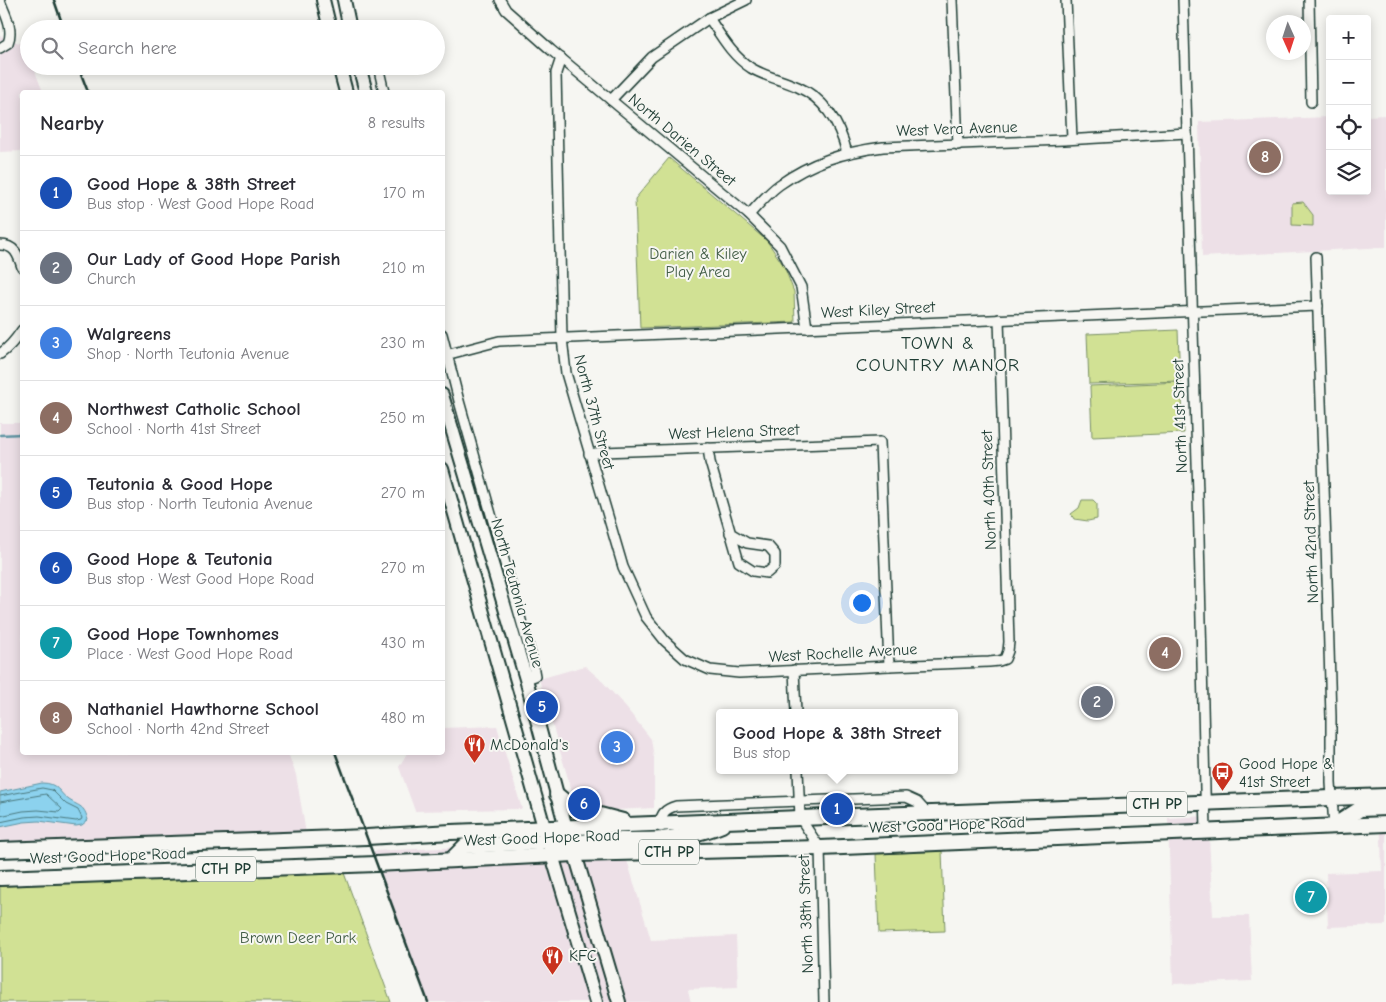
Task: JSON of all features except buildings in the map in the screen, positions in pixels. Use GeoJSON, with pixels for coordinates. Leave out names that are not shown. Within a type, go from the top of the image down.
{"type":"FeatureCollection","features":[{"type":"Feature","properties":{"kind":"main road"},"geometry":{"type":"LineString","coordinates":[[323,0],[328,20]]}},
{"type":"Feature","properties":{"kind":"main road"},"geometry":{"type":"LineString","coordinates":[[344,0],[348,20]]}},
{"type":"Feature","properties":{"kind":"main road"},"geometry":{"type":"LineString","coordinates":[[341,75],[345,90]]}},
{"type":"Feature","properties":{"kind":"main road"},"geometry":{"type":"LineString","coordinates":[[361,75],[365,90]]}},
{"type":"Feature","properties":{"kind":"main road","name":"North Teutonia Avenue"},"geometry":{"type":"LineString","coordinates":[[445,405],[530,678],[566,828],[619,1002]]}},
{"type":"Feature","properties":{"kind":"main road"},"geometry":{"type":"LineString","coordinates":[[445,479],[530,779],[596,1002]]}},
{"type":"Feature","properties":{"kind":"main road"},"geometry":{"type":"LineString","coordinates":[[557,795],[573,808],[638,825]]}},
{"type":"Feature","properties":{"kind":"main road","name":"West Good Hope Road"},"geometry":{"type":"LineString","coordinates":[[566,828],[638,825],[662,818],[734,821],[1386,796]]}},
{"type":"Feature","properties":{"kind":"main road"},"geometry":{"type":"LineString","coordinates":[[1334,826],[1360,809],[1386,808]]}},
{"type":"Feature","properties":{"kind":"main road"},"geometry":{"type":"LineString","coordinates":[[552,855],[560,847],[573,849],[589,842],[664,845],[734,821]]}},
{"type":"Feature","properties":{"kind":"main road","name":"West Good Hope Road"},"geometry":{"type":"LineString","coordinates":[[664,845],[820,848],[1386,824]]}},
{"type":"Feature","properties":{"kind":"main road"},"geometry":{"type":"LineString","coordinates":[[452,859],[465,846],[533,843],[546,834],[566,828]]}},
{"type":"Feature","properties":{"kind":"main road","name":"West Good Hope Road"},"geometry":{"type":"LineString","coordinates":[[0,850],[367,837],[546,834]]}},
{"type":"Feature","properties":{"kind":"main road","name":"West Good Hope Road"},"geometry":{"type":"LineString","coordinates":[[0,878],[376,864],[552,855]]}},
{"type":"Feature","properties":{"kind":"street","name":"North Darien Street"},"geometry":{"type":"LineString","coordinates":[[500,0],[506,10],[610,100],[749,215],[780,246],[801,287],[807,328]]}},
{"type":"Feature","properties":{"kind":"street"},"geometry":{"type":"LineString","coordinates":[[610,100],[652,57],[709,18],[746,0]]}},
{"type":"Feature","properties":{"kind":"street"},"geometry":{"type":"LineString","coordinates":[[952,0],[958,145]]}},
{"type":"Feature","properties":{"kind":"street"},"geometry":{"type":"LineString","coordinates":[[1066,0],[1072,140]]}},
{"type":"Feature","properties":{"kind":"street","name":"North 41st Street"},"geometry":{"type":"LineString","coordinates":[[1183,0],[1198,486],[1206,831]]}},
{"type":"Feature","properties":{"kind":"street"},"geometry":{"type":"LineString","coordinates":[[1309,0],[1311,102]]}},
{"type":"Feature","properties":{"kind":"street"},"geometry":{"type":"LineString","coordinates":[[0,1],[9,26],[10,36],[4,46]]}},
{"type":"Feature","properties":{"kind":"street"},"geometry":{"type":"LineString","coordinates":[[709,18],[729,48],[750,67],[798,87],[816,98],[834,119],[844,139],[847,152]]}},
{"type":"Feature","properties":{"kind":"street","name":"North 37th Street"},"geometry":{"type":"LineString","coordinates":[[561,58],[556,73],[562,338],[566,373],[588,454],[623,567],[646,617],[685,658]]}},
{"type":"Feature","properties":{"kind":"street"},"geometry":{"type":"LineString","coordinates":[[380,75],[384,90]]}},
{"type":"Feature","properties":{"kind":"street","name":"West Vera Avenue"},"geometry":{"type":"LineString","coordinates":[[749,215],[778,186],[808,166],[847,152],[883,147],[1072,140],[1186,133]]}},
{"type":"Feature","properties":{"kind":"street"},"geometry":{"type":"LineString","coordinates":[[0,245],[10,246],[18,254],[20,260]]}},
{"type":"Feature","properties":{"kind":"street","name":"North 42nd Street"},"geometry":{"type":"LineString","coordinates":[[1316,257],[1331,717],[1331,783],[1334,826]]}},
{"type":"Feature","properties":{"kind":"street","name":"West Kiley Street"},"geometry":{"type":"LineString","coordinates":[[445,356],[499,341],[1318,306]]}},
{"type":"Feature","properties":{"kind":"street","name":"North 40th Street"},"geometry":{"type":"LineString","coordinates":[[999,319],[1009,642],[1008,652],[1004,659]]}},
{"type":"Feature","properties":{"kind":"street"},"geometry":{"type":"LineString","coordinates":[[0,354],[16,340],[20,333]]}},
{"type":"Feature","properties":{"kind":"street","name":"North Teutonia Avenue"},"geometry":{"type":"LineString","coordinates":[[445,356],[532,659],[530,678]]}},
{"type":"Feature","properties":{"kind":"street","name":"West Helena Street"},"geometry":{"type":"LineString","coordinates":[[588,454],[880,442],[889,666]]}},
{"type":"Feature","properties":{"kind":"street"},"geometry":{"type":"LineString","coordinates":[[708,448],[710,462],[730,533],[739,562],[753,572],[767,572],[775,566],[775,554],[768,546],[747,543],[730,533]]}},
{"type":"Feature","properties":{"kind":"street","name":"West Rochelle Avenue"},"geometry":{"type":"LineString","coordinates":[[685,658],[710,670],[739,674],[989,662],[1004,659]]}},
{"type":"Feature","properties":{"kind":"street"},"geometry":{"type":"LineString","coordinates":[[794,670],[796,709]]}},
{"type":"Feature","properties":{"kind":"street"},"geometry":{"type":"LineString","coordinates":[[798,774],[800,818]]}},
{"type":"Feature","properties":{"kind":"street","name":"West Good Hope Road"},"geometry":{"type":"LineString","coordinates":[[662,818],[666,810],[676,806],[906,797],[917,802],[927,813]]}},
{"type":"Feature","properties":{"kind":"street"},"geometry":{"type":"LineString","coordinates":[[662,818],[664,845]]}},
{"type":"Feature","properties":{"kind":"street","name":"North 38th Street"},"geometry":{"type":"LineString","coordinates":[[800,818],[820,848],[824,1002]]}},
{"type":"Feature","properties":{"kind":"shaded area"},"geometry":{"type":"Polygon","coordinates":[[[0,36],[20,43],[20,75],[36,75],[42,90],[20,90],[20,151],[0,152],[0,36]]]}},
{"type":"Feature","properties":{"kind":"shaded area"},"geometry":{"type":"Polygon","coordinates":[[[1386,115],[1386,247],[1202,257],[1199,122],[1326,117],[1326,195],[1371,195],[1371,116],[1386,115]]]}},
{"type":"Feature","properties":{"kind":"shaded area"},"geometry":{"type":"Polygon","coordinates":[[[0,423],[20,423],[20,755],[289,755],[296,775],[307,839],[0,850],[0,423]]]}},
{"type":"Feature","properties":{"kind":"shaded area"},"geometry":{"type":"Polygon","coordinates":[[[585,666],[623,704],[651,739],[654,758],[654,808],[616,810],[574,799],[539,679],[585,666]]]}},
{"type":"Feature","properties":{"kind":"shaded area"},"geometry":{"type":"Polygon","coordinates":[[[497,726],[522,809],[415,811],[399,767],[406,755],[445,755],[445,728],[497,726]]]}},
{"type":"Feature","properties":{"kind":"shaded area"},"geometry":{"type":"Polygon","coordinates":[[[1380,809],[1386,809],[1386,925],[1328,927],[1326,873],[1382,871],[1380,809]]]}},
{"type":"Feature","properties":{"kind":"shaded area"},"geometry":{"type":"Polygon","coordinates":[[[1208,816],[1213,916],[1249,916],[1252,981],[1173,984],[1168,818],[1208,816]]]}},
{"type":"Feature","properties":{"kind":"shaded area"},"geometry":{"type":"Polygon","coordinates":[[[621,840],[651,940],[736,936],[738,987],[688,989],[691,1002],[428,1002],[372,851],[621,840]]]}},
{"type":"Feature","properties":{"kind":"green space","name":"Darien & Kiley Play Area"},"geometry":{"type":"Polygon","coordinates":[[[669,158],[767,241],[784,266],[794,292],[795,322],[640,328],[635,199],[669,158]]]}},
{"type":"Feature","properties":{"kind":"green space"},"geometry":{"type":"Polygon","coordinates":[[[1303,202],[1313,215],[1313,226],[1292,225],[1292,203],[1303,202]]]}},
{"type":"Feature","properties":{"kind":"green space"},"geometry":{"type":"Polygon","coordinates":[[[1178,330],[1180,381],[1089,384],[1087,334],[1178,330]]]}},
{"type":"Feature","properties":{"kind":"green space"},"geometry":{"type":"Polygon","coordinates":[[[1181,382],[1184,433],[1092,437],[1090,386],[1181,382]]]}},
{"type":"Feature","properties":{"kind":"green space"},"geometry":{"type":"Polygon","coordinates":[[[1082,500],[1093,500],[1097,504],[1097,519],[1088,521],[1074,519],[1071,514],[1079,508],[1082,500]]]}},
{"type":"Feature","properties":{"kind":"green space"},"geometry":{"type":"Polygon","coordinates":[[[942,851],[945,931],[879,933],[876,854],[942,851]]]}},
{"type":"Feature","properties":{"kind":"green space","name":"Brown Deer Park"},"geometry":{"type":"Polygon","coordinates":[[[344,873],[391,1002],[0,1002],[0,886],[344,873]]]}},
{"type":"Feature","properties":{"kind":"water"},"geometry":{"type":"Polygon","coordinates":[[[42,783],[55,786],[69,800],[81,807],[88,820],[82,825],[76,826],[39,821],[0,827],[0,792],[42,783]]]}},
{"type":"Feature","properties":{"kind":"waterway"},"geometry":{"type":"LineString","coordinates":[[0,435],[20,434]]}},
{"type":"Feature","properties":{"kind":"railway"},"geometry":{"type":"LineString","coordinates":[[54,0],[61,20]]}},
{"type":"Feature","properties":{"kind":"railway"},"geometry":{"type":"LineString","coordinates":[[81,75],[87,90]]}},
{"type":"Feature","properties":{"kind":"railway"},"geometry":{"type":"LineString","coordinates":[[336,755],[428,1002]]}},
{"type":"Feature","properties":{"kind":"place","name":"Nathaniel Hawthorne School"},"geometry":{"type":"Point","coordinates":[1265,157]}},
{"type":"Feature","properties":{"kind":"place","name":"Northwest Catholic School"},"geometry":{"type":"Point","coordinates":[1165,653]}},
{"type":"Feature","properties":{"kind":"place","name":"Our Lady of Good Hope Parish"},"geometry":{"type":"Point","coordinates":[1097,702]}},
{"type":"Feature","properties":{"kind":"place","name":"Teutonia & Good Hope"},"geometry":{"type":"Point","coordinates":[542,707]}},
{"type":"Feature","properties":{"kind":"place","name":"Walgreens"},"geometry":{"type":"Point","coordinates":[617,747]}},
{"type":"Feature","properties":{"kind":"place","name":"McDonald's"},"geometry":{"type":"Point","coordinates":[474,764]}},
{"type":"Feature","properties":{"kind":"place","name":"Good Hope & 41st Street"},"geometry":{"type":"Point","coordinates":[1223,792]}},
{"type":"Feature","properties":{"kind":"place","name":"Good Hope & Teutonia"},"geometry":{"type":"Point","coordinates":[584,804]}},
{"type":"Feature","properties":{"kind":"place","name":"Good Hope & 38th Street"},"geometry":{"type":"Point","coordinates":[837,809]}},
{"type":"Feature","properties":{"kind":"place","name":"Good Hope Townhomes"},"geometry":{"type":"Point","coordinates":[1311,897]}},
{"type":"Feature","properties":{"kind":"place","name":"KFC"},"geometry":{"type":"Point","coordinates":[553,975]}},
{"type":"Feature","properties":{"kind":"district","name":"TOWN & COUNTRY MANOR"},"geometry":{"type":"Point","coordinates":[938,354]}}]}
